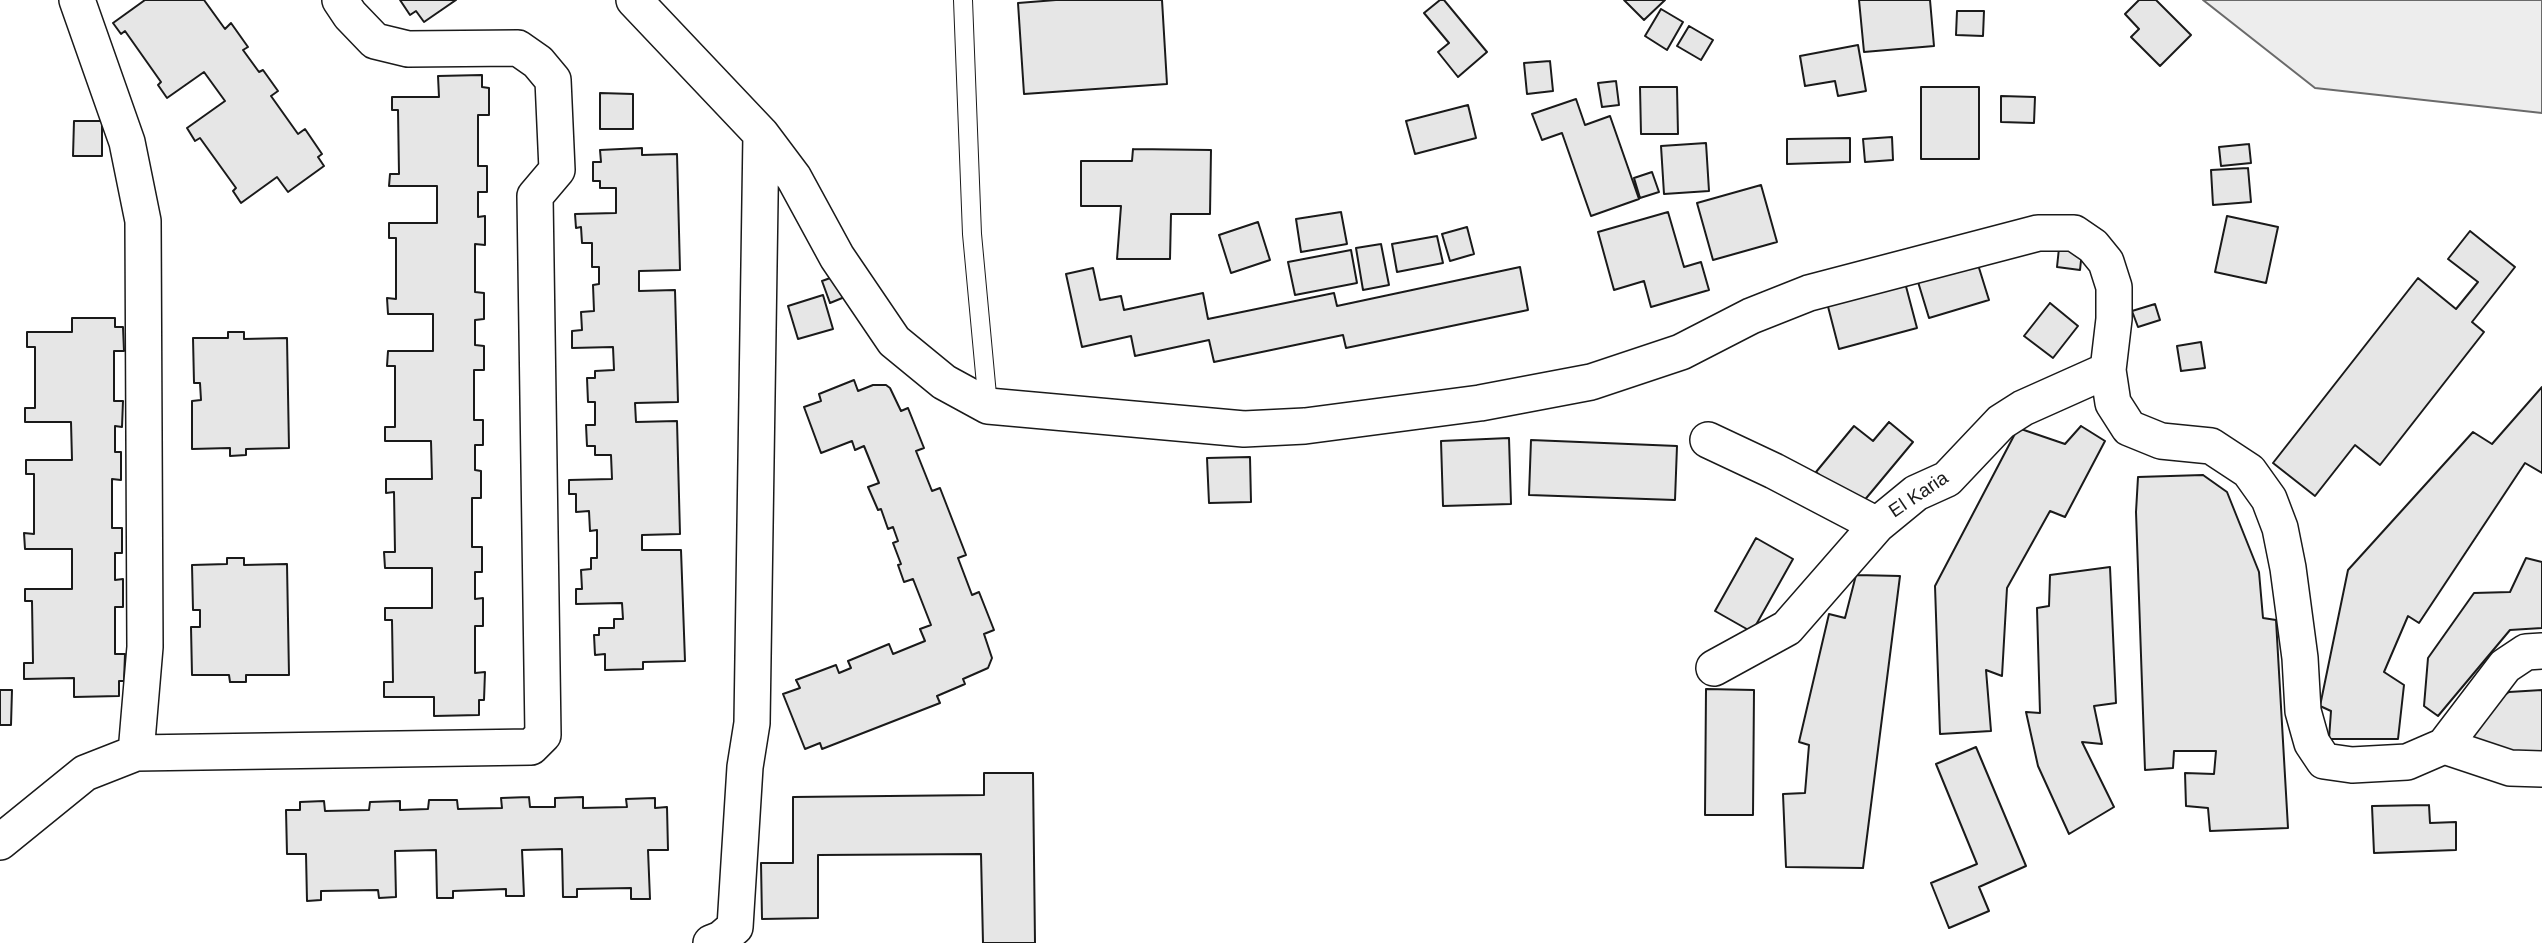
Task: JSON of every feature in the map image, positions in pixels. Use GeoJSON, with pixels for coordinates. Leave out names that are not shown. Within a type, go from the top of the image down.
{"type":"FeatureCollection","features":[{"type":"Feature","properties":{"kind":"street"},"geometry":{"type":"LineString","coordinates":[[77,0],[127,142],[143,220],[145,647],[136,753]]}},
{"type":"Feature","properties":{"kind":"street"},"geometry":{"type":"LineString","coordinates":[[0,842],[85,773],[136,753],[531,747],[543,735],[535,195],[556,170],[553,80],[538,62],[518,48],[408,49],[375,41],[350,15],[340,0]]}},
{"type":"Feature","properties":{"kind":"street"},"geometry":{"type":"LineString","coordinates":[[634,0],[761,134],[794,178],[837,257],[894,341],[944,383],[988,406],[1244,429],[1306,426],[1480,403],[1591,382],[1681,352],[1751,316],[1809,293],[2038,233],[2074,233],[2093,246],[2106,262],[2114,286],[2115,319],[2108,370],[2113,403],[2129,428],[2161,441],[2211,446],[2249,471],[2269,499],[2280,528],[2288,568],[2300,658],[2303,711],[2312,743],[2324,761],[2353,765],[2407,762],[2444,746],[2505,666],[2526,652],[2542,650]]}},
{"type":"Feature","properties":{"kind":"street"},"geometry":{"type":"LineString","coordinates":[[711,943],[721,939],[735,927],[745,767],[752,723],[761,134]]}},
{"type":"Feature","properties":{"kind":"street"},"geometry":{"type":"LineString","coordinates":[[759,204],[794,178]]}},
{"type":"Feature","properties":{"kind":"street","name":"El Karia"},"geometry":{"type":"LineString","coordinates":[[1714,668],[1787,628],[1877,525],[1916,493],[1947,479],[2001,422],[2023,408],[2108,370]]}},
{"type":"Feature","properties":{"kind":"street"},"geometry":{"type":"LineString","coordinates":[[1707,440],[1774,471],[1877,525]]}},
{"type":"Feature","properties":{"kind":"street"},"geometry":{"type":"LineString","coordinates":[[2444,746],[2510,768],[2542,769]]}},
{"type":"Feature","properties":{"kind":"lane"},"geometry":{"type":"LineString","coordinates":[[963,0],[972,234],[988,406]]}},
{"type":"Feature","properties":{"kind":"shaded area"},"geometry":{"type":"Polygon","coordinates":[[[2203,0],[2542,0],[2542,113],[2315,88],[2203,0]]]}},
{"type":"Feature","properties":{"kind":"building"},"geometry":{"type":"Polygon","coordinates":[[[145,0],[204,0],[225,29],[231,23],[248,47],[243,50],[259,72],[263,70],[278,91],[271,96],[298,134],[305,129],[322,154],[318,157],[324,166],[288,192],[277,177],[241,203],[233,191],[236,188],[200,138],[195,141],[187,128],[225,101],[204,72],[167,98],[158,85],[161,82],[125,31],[121,34],[113,23],[145,0]]]}},
{"type":"Feature","properties":{"kind":"building"},"geometry":{"type":"Polygon","coordinates":[[[400,0],[456,0],[424,22],[416,11],[410,15],[400,0]]]}},
{"type":"Feature","properties":{"kind":"building"},"geometry":{"type":"Polygon","coordinates":[[[1056,0],[1162,0],[1167,84],[1024,94],[1018,3],[1056,0]]]}},
{"type":"Feature","properties":{"kind":"building"},"geometry":{"type":"Polygon","coordinates":[[[1440,0],[1444,0],[1487,52],[1458,77],[1438,52],[1449,43],[1424,13],[1440,0]]]}},
{"type":"Feature","properties":{"kind":"building"},"geometry":{"type":"Polygon","coordinates":[[[1624,0],[1665,0],[1644,20],[1624,0]]]}},
{"type":"Feature","properties":{"kind":"building"},"geometry":{"type":"Polygon","coordinates":[[[1859,0],[1930,0],[1934,46],[1864,52],[1859,0]]]}},
{"type":"Feature","properties":{"kind":"building"},"geometry":{"type":"Polygon","coordinates":[[[2139,0],[2156,0],[2191,35],[2160,66],[2131,37],[2139,29],[2125,14],[2139,0]]]}},
{"type":"Feature","properties":{"kind":"building"},"geometry":{"type":"Polygon","coordinates":[[[1661,9],[1683,22],[1667,50],[1645,36],[1661,9]]]}},
{"type":"Feature","properties":{"kind":"building"},"geometry":{"type":"Polygon","coordinates":[[[1957,11],[1984,11],[1983,36],[1956,35],[1957,11]]]}},
{"type":"Feature","properties":{"kind":"building"},"geometry":{"type":"Polygon","coordinates":[[[1689,26],[1713,40],[1701,60],[1677,46],[1689,26]]]}},
{"type":"Feature","properties":{"kind":"building"},"geometry":{"type":"Polygon","coordinates":[[[1858,45],[1866,91],[1838,96],[1835,81],[1805,86],[1800,56],[1858,45]]]}},
{"type":"Feature","properties":{"kind":"building"},"geometry":{"type":"Polygon","coordinates":[[[1550,61],[1553,91],[1527,94],[1524,63],[1550,61]]]}},
{"type":"Feature","properties":{"kind":"building"},"geometry":{"type":"Polygon","coordinates":[[[482,75],[482,87],[489,88],[489,115],[478,115],[478,166],[487,166],[487,192],[478,192],[478,217],[485,216],[485,245],[475,244],[475,292],[484,293],[484,319],[475,320],[475,345],[484,346],[484,370],[474,370],[474,420],[483,420],[483,445],[475,445],[475,470],[481,471],[481,498],[472,498],[472,547],[482,547],[482,572],[475,572],[475,599],[483,598],[483,626],[475,626],[475,673],[485,672],[484,700],[479,700],[479,715],[434,716],[434,697],[384,697],[384,682],[393,682],[392,620],[385,620],[385,608],[432,608],[432,568],[385,568],[384,552],[395,552],[394,492],[386,493],[386,479],[432,479],[431,441],[385,441],[385,427],[395,427],[395,366],[387,366],[388,351],[433,351],[433,314],[388,314],[387,298],[396,299],[396,238],[389,238],[389,223],[437,223],[437,186],[389,186],[390,174],[399,174],[398,110],[392,110],[392,97],[439,97],[438,76],[482,75]]]}},
{"type":"Feature","properties":{"kind":"building"},"geometry":{"type":"Polygon","coordinates":[[[1616,81],[1619,105],[1602,107],[1598,83],[1616,81]]]}},
{"type":"Feature","properties":{"kind":"building"},"geometry":{"type":"Polygon","coordinates":[[[1640,87],[1677,87],[1678,134],[1641,134],[1640,87]]]}},
{"type":"Feature","properties":{"kind":"building"},"geometry":{"type":"Polygon","coordinates":[[[1921,87],[1979,87],[1979,159],[1921,159],[1921,87]]]}},
{"type":"Feature","properties":{"kind":"building"},"geometry":{"type":"Polygon","coordinates":[[[600,93],[633,94],[633,129],[600,129],[600,93]]]}},
{"type":"Feature","properties":{"kind":"building"},"geometry":{"type":"Polygon","coordinates":[[[2001,96],[2035,97],[2034,123],[2001,122],[2001,96]]]}},
{"type":"Feature","properties":{"kind":"building"},"geometry":{"type":"Polygon","coordinates":[[[1576,99],[1585,125],[1610,116],[1639,199],[1591,216],[1562,133],[1542,140],[1532,114],[1576,99]]]}},
{"type":"Feature","properties":{"kind":"building"},"geometry":{"type":"Polygon","coordinates":[[[1468,105],[1476,138],[1415,154],[1406,121],[1468,105]]]}},
{"type":"Feature","properties":{"kind":"building"},"geometry":{"type":"Polygon","coordinates":[[[74,121],[102,121],[102,156],[73,156],[74,121]]]}},
{"type":"Feature","properties":{"kind":"building"},"geometry":{"type":"Polygon","coordinates":[[[1892,137],[1893,160],[1865,162],[1863,139],[1892,137]]]}},
{"type":"Feature","properties":{"kind":"building"},"geometry":{"type":"Polygon","coordinates":[[[1850,138],[1850,162],[1787,164],[1787,139],[1850,138]]]}},
{"type":"Feature","properties":{"kind":"building"},"geometry":{"type":"Polygon","coordinates":[[[1706,143],[1709,191],[1664,194],[1661,146],[1706,143]]]}},
{"type":"Feature","properties":{"kind":"building"},"geometry":{"type":"Polygon","coordinates":[[[2249,144],[2251,163],[2221,166],[2219,147],[2249,144]]]}},
{"type":"Feature","properties":{"kind":"building"},"geometry":{"type":"Polygon","coordinates":[[[642,148],[642,155],[677,154],[680,270],[639,271],[639,291],[675,290],[678,402],[635,403],[636,422],[677,421],[680,534],[642,535],[642,550],[681,550],[685,661],[643,662],[643,669],[605,670],[605,654],[595,655],[594,635],[599,635],[599,628],[614,628],[614,619],[623,619],[622,603],[576,604],[576,589],[582,589],[581,570],[591,569],[591,558],[597,558],[597,530],[590,531],[589,511],[576,512],[576,494],[569,494],[569,480],[612,479],[611,455],[595,455],[595,446],[587,446],[586,425],[595,425],[595,402],[588,402],[587,378],[595,378],[595,371],[614,370],[613,347],[572,348],[572,331],[582,330],[581,312],[594,311],[593,285],[599,284],[599,267],[592,267],[592,243],[582,243],[581,227],[576,228],[575,214],[616,213],[616,188],[600,188],[600,181],[593,181],[593,162],[601,162],[600,150],[642,148]]]}},
{"type":"Feature","properties":{"kind":"building"},"geometry":{"type":"Polygon","coordinates":[[[1133,149],[1211,150],[1210,214],[1171,214],[1170,259],[1117,259],[1121,206],[1081,206],[1081,161],[1132,161],[1133,149]]]}},
{"type":"Feature","properties":{"kind":"building"},"geometry":{"type":"Polygon","coordinates":[[[2248,168],[2251,202],[2213,205],[2211,170],[2248,168]]]}},
{"type":"Feature","properties":{"kind":"building"},"geometry":{"type":"Polygon","coordinates":[[[1652,172],[1659,192],[1640,198],[1634,178],[1652,172]]]}},
{"type":"Feature","properties":{"kind":"building"},"geometry":{"type":"Polygon","coordinates":[[[1761,185],[1777,242],[1713,260],[1697,203],[1761,185]]]}},
{"type":"Feature","properties":{"kind":"building"},"geometry":{"type":"Polygon","coordinates":[[[1341,212],[1347,244],[1301,252],[1296,219],[1341,212]]]}},
{"type":"Feature","properties":{"kind":"building"},"geometry":{"type":"Polygon","coordinates":[[[1668,212],[1684,267],[1701,262],[1709,290],[1651,307],[1644,281],[1614,290],[1598,232],[1668,212]]]}},
{"type":"Feature","properties":{"kind":"building"},"geometry":{"type":"Polygon","coordinates":[[[2227,216],[2278,227],[2266,283],[2215,272],[2227,216]]]}},
{"type":"Feature","properties":{"kind":"building"},"geometry":{"type":"Polygon","coordinates":[[[1258,222],[1270,260],[1231,273],[1219,235],[1258,222]]]}},
{"type":"Feature","properties":{"kind":"building"},"geometry":{"type":"Polygon","coordinates":[[[1467,227],[1474,254],[1450,261],[1442,234],[1467,227]]]}},
{"type":"Feature","properties":{"kind":"building"},"geometry":{"type":"Polygon","coordinates":[[[2470,231],[2515,267],[2472,322],[2484,332],[2380,465],[2355,445],[2315,496],[2273,463],[2418,278],[2456,309],[2478,282],[2448,259],[2470,231]]]}},
{"type":"Feature","properties":{"kind":"building"},"geometry":{"type":"Polygon","coordinates":[[[1437,236],[1443,263],[1397,272],[1392,244],[1437,236]]]}},
{"type":"Feature","properties":{"kind":"building"},"geometry":{"type":"Polygon","coordinates":[[[1381,244],[1389,285],[1363,290],[1356,248],[1381,244]]]}},
{"type":"Feature","properties":{"kind":"building"},"geometry":{"type":"Polygon","coordinates":[[[2059,248],[2082,251],[2080,270],[2057,267],[2059,248]]]}},
{"type":"Feature","properties":{"kind":"building"},"geometry":{"type":"Polygon","coordinates":[[[1351,250],[1357,283],[1295,295],[1288,262],[1351,250]]]}},
{"type":"Feature","properties":{"kind":"building"},"geometry":{"type":"Polygon","coordinates":[[[1975,255],[1989,300],[1929,318],[1915,272],[1975,255]]]}},
{"type":"Feature","properties":{"kind":"building"},"geometry":{"type":"Polygon","coordinates":[[[1520,267],[1528,310],[1346,348],[1343,335],[1214,362],[1209,340],[1135,356],[1131,336],[1082,347],[1066,274],[1093,268],[1100,300],[1121,296],[1124,310],[1203,293],[1208,319],[1334,293],[1337,306],[1520,267]]]}},
{"type":"Feature","properties":{"kind":"building"},"geometry":{"type":"Polygon","coordinates":[[[844,273],[852,294],[830,303],[822,281],[844,273]]]}},
{"type":"Feature","properties":{"kind":"building"},"geometry":{"type":"Polygon","coordinates":[[[1903,275],[1917,328],[1839,349],[1825,295],[1903,275]]]}},
{"type":"Feature","properties":{"kind":"building"},"geometry":{"type":"Polygon","coordinates":[[[823,295],[833,329],[798,339],[788,306],[823,295]]]}},
{"type":"Feature","properties":{"kind":"building"},"geometry":{"type":"Polygon","coordinates":[[[2050,303],[2078,326],[2053,358],[2024,336],[2050,303]]]}},
{"type":"Feature","properties":{"kind":"building"},"geometry":{"type":"Polygon","coordinates":[[[2155,304],[2160,320],[2138,327],[2132,311],[2155,304]]]}},
{"type":"Feature","properties":{"kind":"building"},"geometry":{"type":"Polygon","coordinates":[[[72,318],[115,318],[115,327],[123,327],[124,351],[114,351],[114,401],[123,401],[122,427],[115,426],[115,452],[121,452],[121,480],[112,479],[112,528],[122,528],[122,553],[115,553],[115,580],[123,579],[123,607],[115,607],[115,654],[125,654],[124,681],[119,681],[119,696],[74,697],[74,678],[24,679],[24,663],[33,663],[32,601],[25,601],[25,589],[72,589],[72,549],[25,549],[24,533],[34,534],[34,474],[26,474],[26,460],[72,460],[71,422],[25,422],[25,408],[35,408],[35,347],[27,347],[27,332],[72,332],[72,318]]]}},
{"type":"Feature","properties":{"kind":"building"},"geometry":{"type":"Polygon","coordinates":[[[228,332],[244,332],[244,339],[287,338],[289,448],[246,449],[246,455],[230,456],[230,448],[192,449],[192,401],[201,400],[200,383],[194,383],[193,338],[228,338],[228,332]]]}},
{"type":"Feature","properties":{"kind":"building"},"geometry":{"type":"Polygon","coordinates":[[[2201,342],[2205,368],[2181,371],[2177,346],[2201,342]]]}},
{"type":"Feature","properties":{"kind":"building"},"geometry":{"type":"Polygon","coordinates":[[[854,380],[858,391],[873,385],[886,385],[901,411],[908,408],[924,448],[916,451],[932,491],[940,488],[966,555],[958,558],[972,595],[979,592],[994,630],[984,634],[992,658],[988,668],[963,679],[965,684],[937,696],[940,703],[822,749],[820,743],[805,749],[783,694],[800,688],[796,680],[836,665],[839,673],[851,668],[848,661],[889,644],[893,654],[925,641],[920,629],[931,625],[913,579],[904,582],[893,543],[898,541],[893,527],[888,529],[881,509],[878,510],[868,487],[879,483],[864,446],[855,450],[852,441],[821,453],[804,407],[821,401],[819,394],[854,380]]]}},
{"type":"Feature","properties":{"kind":"building"},"geometry":{"type":"Polygon","coordinates":[[[2542,387],[2542,473],[2525,463],[2419,623],[2408,616],[2384,672],[2404,685],[2398,739],[2329,739],[2331,711],[2320,706],[2348,570],[2473,432],[2492,444],[2542,387]]]}},
{"type":"Feature","properties":{"kind":"building"},"geometry":{"type":"Polygon","coordinates":[[[1889,422],[1913,442],[1858,508],[1816,472],[1854,426],[1873,441],[1889,422]]]}},
{"type":"Feature","properties":{"kind":"building"},"geometry":{"type":"Polygon","coordinates":[[[2081,426],[2105,441],[2065,517],[2050,511],[2007,588],[2002,676],[1986,670],[1991,731],[1940,734],[1935,586],[2018,428],[2065,444],[2081,426]]]}},
{"type":"Feature","properties":{"kind":"building"},"geometry":{"type":"Polygon","coordinates":[[[1509,438],[1511,504],[1443,506],[1441,441],[1509,438]]]}},
{"type":"Feature","properties":{"kind":"building"},"geometry":{"type":"Polygon","coordinates":[[[1531,440],[1677,446],[1675,500],[1529,495],[1531,440]]]}},
{"type":"Feature","properties":{"kind":"building"},"geometry":{"type":"Polygon","coordinates":[[[1250,457],[1251,502],[1209,503],[1207,458],[1250,457]]]}},
{"type":"Feature","properties":{"kind":"building"},"geometry":{"type":"Polygon","coordinates":[[[2203,475],[2227,492],[2259,572],[2263,618],[2276,620],[2288,828],[2210,831],[2208,808],[2186,806],[2185,773],[2214,774],[2216,751],[2174,751],[2173,768],[2145,770],[2136,512],[2138,477],[2203,475]]]}},
{"type":"Feature","properties":{"kind":"building"},"geometry":{"type":"Polygon","coordinates":[[[1756,538],[1793,559],[1752,632],[1715,611],[1756,538]]]}},
{"type":"Feature","properties":{"kind":"building"},"geometry":{"type":"Polygon","coordinates":[[[227,558],[244,558],[244,565],[287,564],[289,675],[246,675],[246,682],[230,682],[229,675],[192,675],[191,627],[200,627],[200,610],[193,610],[192,565],[227,564],[227,558]]]}},
{"type":"Feature","properties":{"kind":"building"},"geometry":{"type":"Polygon","coordinates":[[[2526,558],[2542,562],[2542,628],[2510,630],[2438,716],[2424,706],[2428,658],[2474,593],[2510,592],[2526,558]]]}},
{"type":"Feature","properties":{"kind":"building"},"geometry":{"type":"Polygon","coordinates":[[[2110,567],[2116,703],[2094,706],[2102,744],[2082,742],[2114,807],[2069,834],[2038,766],[2026,712],[2040,713],[2037,608],[2049,606],[2050,575],[2110,567]]]}},
{"type":"Feature","properties":{"kind":"building"},"geometry":{"type":"Polygon","coordinates":[[[1856,575],[1900,576],[1863,868],[1786,867],[1783,794],[1805,793],[1809,745],[1799,742],[1829,614],[1845,618],[1856,575]]]}},
{"type":"Feature","properties":{"kind":"building"},"geometry":{"type":"Polygon","coordinates":[[[1706,689],[1754,690],[1753,815],[1705,815],[1706,689]]]}},
{"type":"Feature","properties":{"kind":"building"},"geometry":{"type":"Polygon","coordinates":[[[0,690],[12,690],[11,725],[0,725],[0,690]]]}},
{"type":"Feature","properties":{"kind":"building"},"geometry":{"type":"Polygon","coordinates":[[[2542,690],[2542,757],[2474,772],[2474,716],[2509,692],[2542,690]]]}},
{"type":"Feature","properties":{"kind":"building"},"geometry":{"type":"Polygon","coordinates":[[[1976,747],[2026,866],[1979,887],[1989,911],[1949,928],[1931,883],[1977,864],[1936,764],[1976,747]]]}},
{"type":"Feature","properties":{"kind":"building"},"geometry":{"type":"Polygon","coordinates":[[[984,773],[1033,773],[1035,943],[983,943],[981,854],[818,855],[818,918],[762,919],[761,863],[793,863],[793,797],[984,795],[984,773]]]}},
{"type":"Feature","properties":{"kind":"building"},"geometry":{"type":"Polygon","coordinates":[[[529,797],[530,807],[555,807],[555,798],[583,797],[583,808],[627,807],[626,799],[655,798],[655,808],[667,807],[668,850],[648,850],[650,899],[631,899],[631,888],[577,889],[577,897],[563,897],[562,849],[522,850],[524,896],[506,896],[506,889],[453,891],[453,898],[437,898],[436,850],[395,851],[396,897],[379,898],[378,890],[321,891],[321,900],[307,901],[306,854],[287,854],[286,810],[300,810],[300,802],[324,801],[325,811],[369,810],[370,802],[400,801],[400,810],[428,809],[429,800],[457,800],[458,809],[502,808],[501,798],[529,797]]]}},
{"type":"Feature","properties":{"kind":"building"},"geometry":{"type":"Polygon","coordinates":[[[2429,805],[2430,823],[2456,822],[2456,850],[2374,853],[2372,806],[2429,805]]]}}]}
